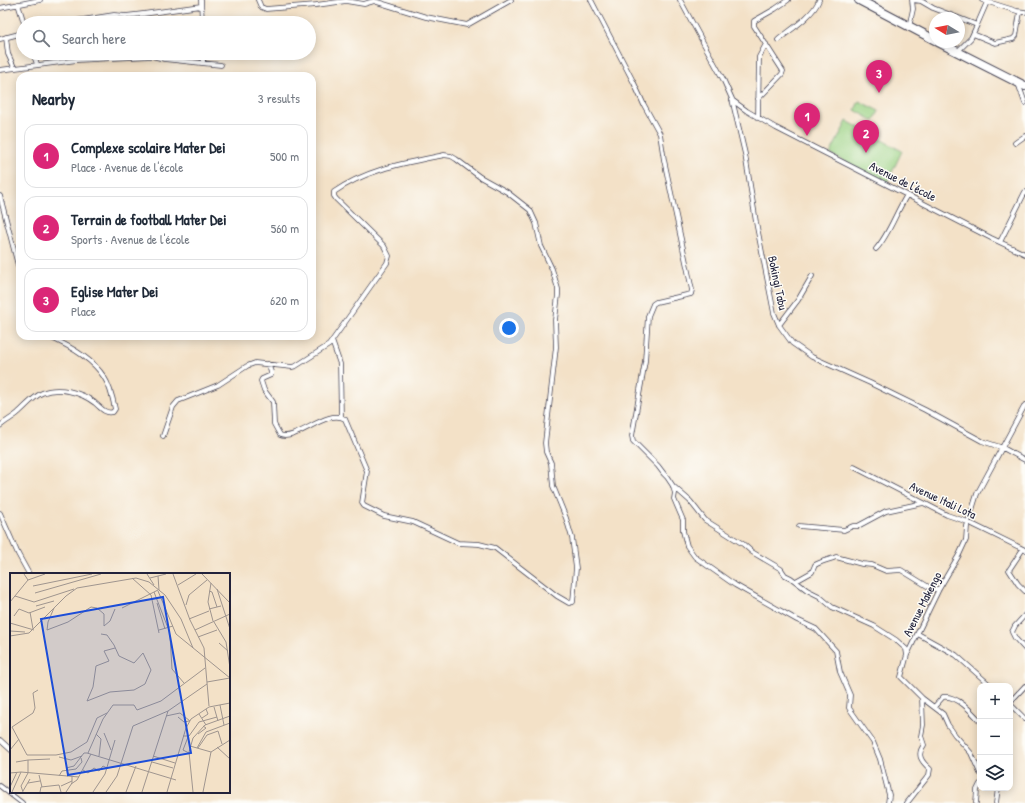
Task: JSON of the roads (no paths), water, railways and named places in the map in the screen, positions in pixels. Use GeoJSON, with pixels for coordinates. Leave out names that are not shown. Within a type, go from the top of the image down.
{"type":"FeatureCollection","features":[{"type":"Feature","properties":{"kind":"highway"},"geometry":{"type":"LineString","coordinates":[[859,0],[929,37]]}},
{"type":"Feature","properties":{"kind":"highway"},"geometry":{"type":"LineString","coordinates":[[950,48],[1021,84]]}},
{"type":"Feature","properties":{"kind":"street"},"geometry":{"type":"LineString","coordinates":[[0,8],[40,0]]}},
{"type":"Feature","properties":{"kind":"street"},"geometry":{"type":"LineString","coordinates":[[201,0],[202,16]]}},
{"type":"Feature","properties":{"kind":"street"},"geometry":{"type":"LineString","coordinates":[[258,0],[261,7],[266,9],[346,1],[364,4],[374,1],[434,19],[467,25],[511,0]]}},
{"type":"Feature","properties":{"kind":"street"},"geometry":{"type":"LineString","coordinates":[[591,0],[660,134],[664,160],[692,290],[691,294],[656,302],[651,307],[648,316],[645,361],[632,436],[633,442],[658,466],[673,486],[690,501],[705,520],[781,569],[785,575],[796,581],[807,590],[819,596],[832,607],[874,626],[902,644],[906,649],[907,655]]}},
{"type":"Feature","properties":{"kind":"street","name":"Bokingi Tabu"},"geometry":{"type":"LineString","coordinates":[[680,0],[723,79],[732,99],[745,154],[756,222],[774,313],[779,325],[796,347],[812,357],[918,407],[988,444],[1003,448],[1025,460]]}},
{"type":"Feature","properties":{"kind":"street"},"geometry":{"type":"LineString","coordinates":[[758,99],[783,73],[754,26],[754,21],[788,0]]}},
{"type":"Feature","properties":{"kind":"street"},"geometry":{"type":"LineString","coordinates":[[778,40],[810,14],[819,0]]}},
{"type":"Feature","properties":{"kind":"street"},"geometry":{"type":"LineString","coordinates":[[909,27],[913,9],[913,0],[921,1],[933,8],[976,24]]}},
{"type":"Feature","properties":{"kind":"street"},"geometry":{"type":"LineString","coordinates":[[958,52],[973,34],[984,1],[1023,12],[1016,36],[1013,39],[995,43],[973,34]]}},
{"type":"Feature","properties":{"kind":"street"},"geometry":{"type":"LineString","coordinates":[[18,4],[22,16]]}},
{"type":"Feature","properties":{"kind":"street"},"geometry":{"type":"LineString","coordinates":[[108,16],[137,15],[201,6]]}},
{"type":"Feature","properties":{"kind":"street"},"geometry":{"type":"LineString","coordinates":[[0,39],[16,35]]}},
{"type":"Feature","properties":{"kind":"street"},"geometry":{"type":"LineString","coordinates":[[6,37],[8,54],[14,67]]}},
{"type":"Feature","properties":{"kind":"street"},"geometry":{"type":"LineString","coordinates":[[758,118],[759,58],[766,44]]}},
{"type":"Feature","properties":{"kind":"street"},"geometry":{"type":"LineString","coordinates":[[36,60],[37,64]]}},
{"type":"Feature","properties":{"kind":"street"},"geometry":{"type":"LineString","coordinates":[[0,70],[77,60]]}},
{"type":"Feature","properties":{"kind":"street"},"geometry":{"type":"LineString","coordinates":[[177,60],[221,65]]}},
{"type":"Feature","properties":{"kind":"street"},"geometry":{"type":"LineString","coordinates":[[1021,84],[1025,103]]}},
{"type":"Feature","properties":{"kind":"street","name":"Avenue de l'école"},"geometry":{"type":"LineString","coordinates":[[732,99],[758,118],[1025,254]]}},
{"type":"Feature","properties":{"kind":"street"},"geometry":{"type":"LineString","coordinates":[[1015,143],[1025,136]]}},
{"type":"Feature","properties":{"kind":"street"},"geometry":{"type":"LineString","coordinates":[[163,436],[173,407],[178,401],[218,385],[247,366],[256,363],[268,364],[288,367],[296,366],[326,348],[388,263],[389,256],[384,246],[334,196],[334,192],[359,177],[387,167],[448,156],[456,159],[480,177],[507,192],[530,210],[536,223],[541,246],[552,269],[558,289],[555,322],[556,349],[545,443],[546,452],[551,463],[553,486],[566,518],[572,538],[576,568],[573,602],[569,603],[558,597],[494,548],[479,544],[458,543],[413,522],[384,516],[364,506],[362,503],[367,471],[345,419],[341,417],[321,420],[315,425],[286,436],[280,435],[274,424],[273,402],[264,390],[261,381],[262,379],[271,375],[268,364]]}},
{"type":"Feature","properties":{"kind":"street"},"geometry":{"type":"LineString","coordinates":[[1000,242],[1025,192]]}},
{"type":"Feature","properties":{"kind":"street"},"geometry":{"type":"LineString","coordinates":[[876,249],[907,195]]}},
{"type":"Feature","properties":{"kind":"street"},"geometry":{"type":"LineString","coordinates":[[0,196],[16,258]]}},
{"type":"Feature","properties":{"kind":"street"},"geometry":{"type":"LineString","coordinates":[[779,325],[798,300],[812,276]]}},
{"type":"Feature","properties":{"kind":"street"},"geometry":{"type":"LineString","coordinates":[[0,426],[16,415],[37,396],[54,391],[70,391],[94,402],[106,412],[113,412],[115,410],[106,381],[98,370],[82,355],[58,340]]}},
{"type":"Feature","properties":{"kind":"street"},"geometry":{"type":"LineString","coordinates":[[332,341],[340,364],[341,417]]}},
{"type":"Feature","properties":{"kind":"street","name":"Avenue Makengo"},"geometry":{"type":"LineString","coordinates":[[977,766],[971,753],[955,735],[943,714],[922,698],[901,678],[907,655],[938,589],[959,555],[966,540],[968,522],[981,485],[1003,448],[1025,405]]}},
{"type":"Feature","properties":{"kind":"street","name":"Avenue Itali Lota"},"geometry":{"type":"LineString","coordinates":[[854,467],[947,515],[968,522],[1024,550]]}},
{"type":"Feature","properties":{"kind":"street"},"geometry":{"type":"LineString","coordinates":[[673,486],[675,493],[674,499],[683,520],[683,531],[687,546],[695,557],[735,585],[818,630],[836,651],[840,672],[850,695],[849,708],[873,742],[880,759],[889,795],[888,803]]}},
{"type":"Feature","properties":{"kind":"street"},"geometry":{"type":"LineString","coordinates":[[799,526],[844,530],[857,526],[888,510],[924,503]]}},
{"type":"Feature","properties":{"kind":"street"},"geometry":{"type":"LineString","coordinates":[[0,513],[18,554],[28,573]]}},
{"type":"Feature","properties":{"kind":"street"},"geometry":{"type":"LineString","coordinates":[[1024,550],[1009,570],[1018,584],[1025,591]]}},
{"type":"Feature","properties":{"kind":"street"},"geometry":{"type":"LineString","coordinates":[[796,581],[812,572],[814,565],[836,557],[872,565],[886,571],[901,570],[932,589],[938,589]]}},
{"type":"Feature","properties":{"kind":"street"},"geometry":{"type":"LineString","coordinates":[[1025,615],[1014,626],[1012,632],[1015,638],[1025,649]]}},
{"type":"Feature","properties":{"kind":"street"},"geometry":{"type":"LineString","coordinates":[[918,634],[956,655],[988,683]]}},
{"type":"Feature","properties":{"kind":"street"},"geometry":{"type":"LineString","coordinates":[[1013,700],[1025,686]]}},
{"type":"Feature","properties":{"kind":"street"},"geometry":{"type":"LineString","coordinates":[[934,707],[943,697],[951,698],[969,710],[978,719]]}},
{"type":"Feature","properties":{"kind":"street"},"geometry":{"type":"LineString","coordinates":[[907,803],[931,771],[922,761],[919,754],[924,744],[921,734],[923,725],[922,698]]}},
{"type":"Feature","properties":{"kind":"street"},"geometry":{"type":"LineString","coordinates":[[1013,706],[1025,719]]}},
{"type":"Feature","properties":{"kind":"street"},"geometry":{"type":"LineString","coordinates":[[0,740],[10,749]]}},
{"type":"Feature","properties":{"kind":"street"},"geometry":{"type":"LineString","coordinates":[[0,786],[22,803]]}},
{"type":"Feature","properties":{"kind":"street"},"geometry":{"type":"LineString","coordinates":[[976,803],[977,790]]}},
{"type":"Feature","properties":{"kind":"street"},"geometry":{"type":"LineString","coordinates":[[996,803],[998,791]]}},
{"type":"Feature","properties":{"kind":"place","name":"Eglise Mater Dei"},"geometry":{"type":"Point","coordinates":[879,93]}},
{"type":"Feature","properties":{"kind":"place","name":"Complexe scolaire Mater Dei"},"geometry":{"type":"Point","coordinates":[807,136]}},
{"type":"Feature","properties":{"kind":"place","name":"Terrain de football Mater Dei"},"geometry":{"type":"Point","coordinates":[866,153]}}]}
